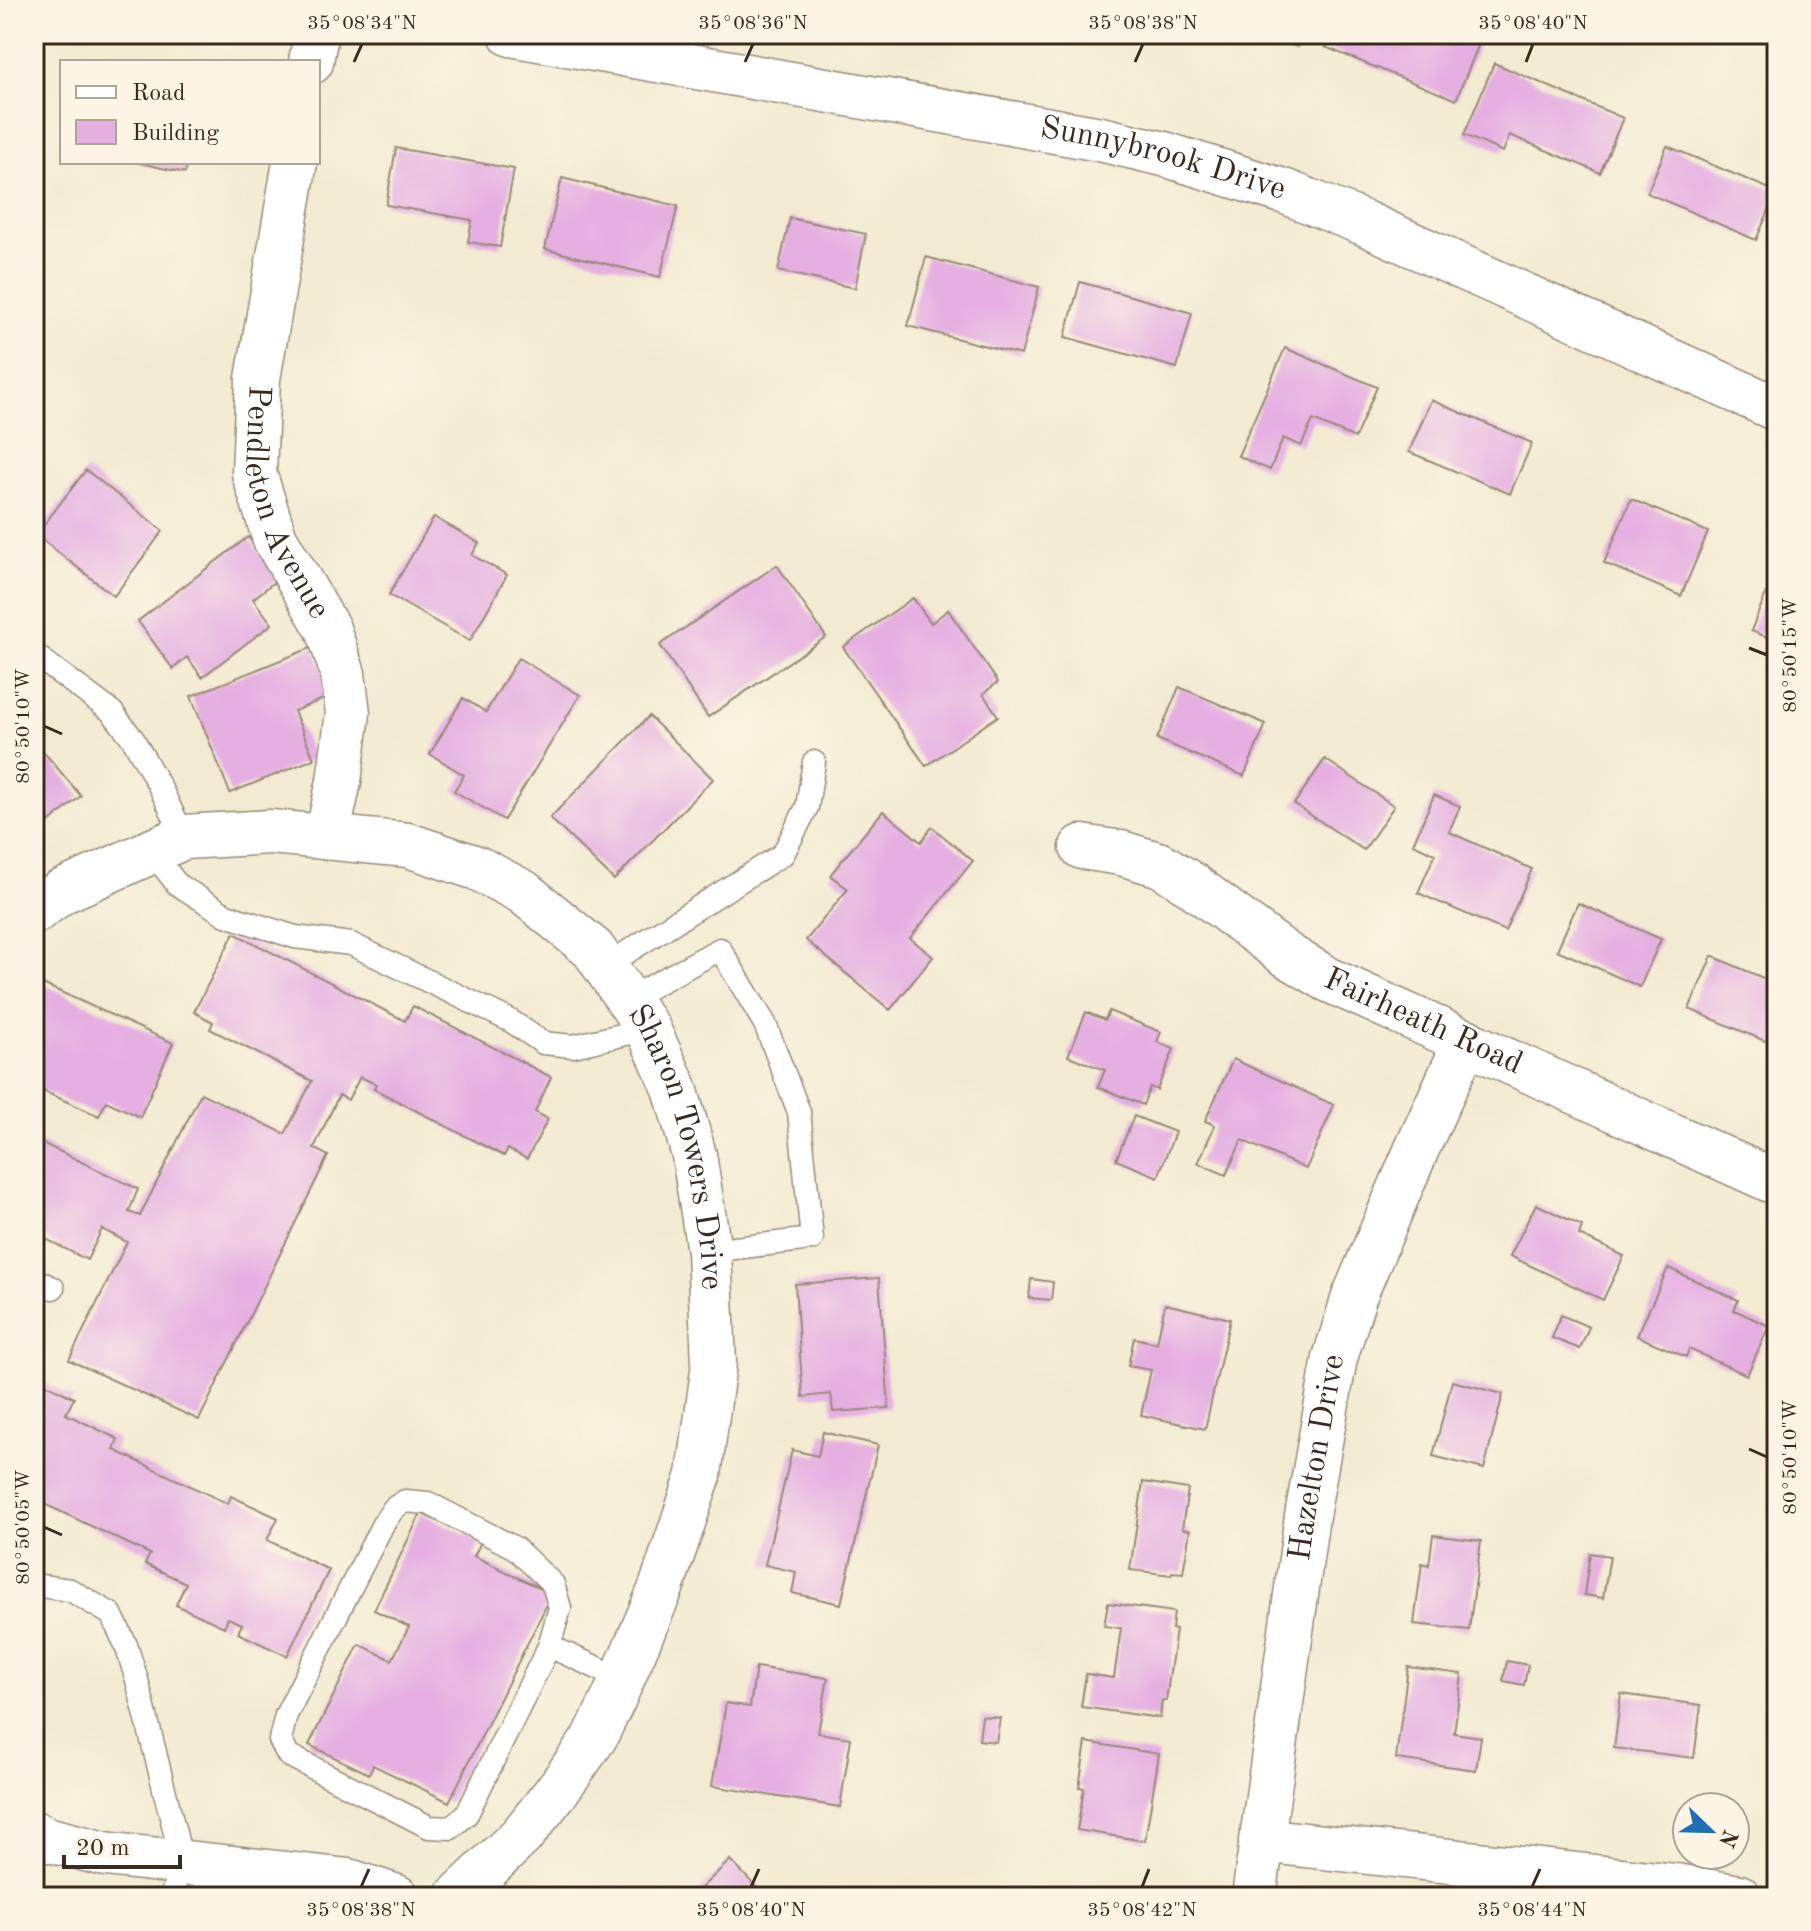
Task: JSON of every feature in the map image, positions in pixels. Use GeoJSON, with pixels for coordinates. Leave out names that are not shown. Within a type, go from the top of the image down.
{"type":"FeatureCollection","features":[{"type":"Feature","properties":{"kind":"street"},"geometry":{"type":"LineString","coordinates":[[311,60],[316,34]]}},
{"type":"Feature","properties":{"kind":"street","name":"Sunnybrook Drive"},"geometry":{"type":"LineString","coordinates":[[511,34],[1100,139],[1164,154],[1286,192],[1364,223],[1777,409]]}},
{"type":"Feature","properties":{"kind":"street","name":"Pendleton Avenue"},"geometry":{"type":"LineString","coordinates":[[295,164],[258,379],[254,473],[275,539],[328,629],[343,674],[348,713],[339,781],[327,837]]}},
{"type":"Feature","properties":{"kind":"street","name":"Sharon Towers Drive"},"geometry":{"type":"LineString","coordinates":[[34,912],[61,892],[168,844],[271,832],[408,845],[477,868],[523,892],[593,949],[627,998],[675,1088],[694,1155],[709,1251],[714,1363],[699,1475],[661,1588],[595,1737],[521,1836],[457,1897]]}},
{"type":"Feature","properties":{"kind":"street","name":"Fairheath Road"},"geometry":{"type":"LineString","coordinates":[[1082,847],[1121,853],[1161,865],[1315,972],[1777,1183]]}},
{"type":"Feature","properties":{"kind":"street","name":"Hazelton Drive"},"geometry":{"type":"LineString","coordinates":[[1254,1897],[1307,1516],[1338,1345],[1416,1151],[1466,1041]]}},
{"type":"Feature","properties":{"kind":"street"},"geometry":{"type":"LineString","coordinates":[[34,1833],[177,1879],[349,1881],[397,1897]]}},
{"type":"Feature","properties":{"kind":"street"},"geometry":{"type":"LineString","coordinates":[[1261,1840],[1661,1884],[1739,1897]]}},
{"type":"Feature","properties":{"kind":"lane"},"geometry":{"type":"LineString","coordinates":[[34,654],[112,712],[133,739],[160,787],[177,884],[226,915],[295,937],[351,944],[511,1021],[543,1043],[573,1046],[783,854],[807,807],[814,762]]}},
{"type":"Feature","properties":{"kind":"lane"},"geometry":{"type":"LineString","coordinates":[[627,998],[720,949],[765,1024],[799,1112],[812,1239],[709,1251]]}},
{"type":"Feature","properties":{"kind":"lane"},"geometry":{"type":"LineString","coordinates":[[405,1501],[428,1503],[515,1548],[553,1584],[560,1608],[549,1646],[467,1814],[451,1828],[429,1827],[288,1755],[280,1740],[286,1715],[383,1524],[394,1508],[405,1501]]}},
{"type":"Feature","properties":{"kind":"lane"},"geometry":{"type":"LineString","coordinates":[[34,1585],[70,1590],[111,1614],[126,1645],[137,1680],[177,1879]]}},
{"type":"Feature","properties":{"kind":"lane"},"geometry":{"type":"LineString","coordinates":[[549,1646],[622,1679]]}},
{"type":"Feature","properties":{"kind":"building"},"geometry":{"type":"Polygon","coordinates":[[[1250,34],[1301,34],[1298,47],[1250,34]]]}},
{"type":"Feature","properties":{"kind":"building"},"geometry":{"type":"Polygon","coordinates":[[[1331,34],[1483,34],[1456,100],[1325,47],[1331,34]]]}},
{"type":"Feature","properties":{"kind":"building"},"geometry":{"type":"Polygon","coordinates":[[[1494,63],[1623,118],[1600,173],[1510,135],[1503,152],[1464,135],[1494,63]]]}},
{"type":"Feature","properties":{"kind":"building"},"geometry":{"type":"Polygon","coordinates":[[[1667,146],[1777,192],[1756,240],[1647,193],[1667,146]]]}},
{"type":"Feature","properties":{"kind":"building"},"geometry":{"type":"Polygon","coordinates":[[[396,148],[514,169],[500,247],[468,242],[472,220],[386,205],[396,148]]]}},
{"type":"Feature","properties":{"kind":"building"},"geometry":{"type":"Polygon","coordinates":[[[144,164],[187,164],[185,173],[144,164]]]}},
{"type":"Feature","properties":{"kind":"building"},"geometry":{"type":"Polygon","coordinates":[[[562,178],[678,206],[660,277],[545,249],[562,178]]]}},
{"type":"Feature","properties":{"kind":"building"},"geometry":{"type":"Polygon","coordinates":[[[790,218],[866,234],[855,288],[778,271],[790,218]]]}},
{"type":"Feature","properties":{"kind":"building"},"geometry":{"type":"Polygon","coordinates":[[[926,257],[1039,287],[1021,355],[908,326],[926,257]]]}},
{"type":"Feature","properties":{"kind":"building"},"geometry":{"type":"Polygon","coordinates":[[[1080,282],[1192,313],[1177,368],[1065,337],[1080,282]]]}},
{"type":"Feature","properties":{"kind":"building"},"geometry":{"type":"Polygon","coordinates":[[[1285,348],[1377,387],[1355,438],[1313,420],[1301,446],[1283,438],[1270,470],[1238,456],[1285,348]]]}},
{"type":"Feature","properties":{"kind":"building"},"geometry":{"type":"Polygon","coordinates":[[[1431,400],[1532,443],[1510,494],[1409,452],[1431,400]]]}},
{"type":"Feature","properties":{"kind":"building"},"geometry":{"type":"Polygon","coordinates":[[[86,470],[163,531],[114,596],[36,535],[86,470]]]}},
{"type":"Feature","properties":{"kind":"building"},"geometry":{"type":"Polygon","coordinates":[[[1631,499],[1708,532],[1681,596],[1604,563],[1631,499]]]}},
{"type":"Feature","properties":{"kind":"building"},"geometry":{"type":"Polygon","coordinates":[[[434,517],[479,543],[472,555],[507,575],[470,641],[389,595],[434,517]]]}},
{"type":"Feature","properties":{"kind":"building"},"geometry":{"type":"Polygon","coordinates":[[[248,537],[279,578],[253,599],[272,624],[202,677],[187,657],[173,669],[138,621],[248,537]]]}},
{"type":"Feature","properties":{"kind":"building"},"geometry":{"type":"Polygon","coordinates":[[[777,565],[826,637],[708,717],[660,645],[777,565]]]}},
{"type":"Feature","properties":{"kind":"building"},"geometry":{"type":"Polygon","coordinates":[[[1777,566],[1777,641],[1751,631],[1777,566]]]}},
{"type":"Feature","properties":{"kind":"building"},"geometry":{"type":"Polygon","coordinates":[[[913,598],[931,623],[948,610],[998,682],[983,694],[998,716],[926,766],[843,647],[913,598]]]}},
{"type":"Feature","properties":{"kind":"building"},"geometry":{"type":"Polygon","coordinates":[[[313,647],[333,695],[294,711],[314,759],[230,793],[191,696],[313,647]]]}},
{"type":"Feature","properties":{"kind":"building"},"geometry":{"type":"Polygon","coordinates":[[[518,658],[580,695],[504,820],[454,791],[464,775],[430,754],[463,698],[486,712],[518,658]]]}},
{"type":"Feature","properties":{"kind":"building"},"geometry":{"type":"Polygon","coordinates":[[[1179,687],[1266,724],[1244,776],[1157,739],[1179,687]]]}},
{"type":"Feature","properties":{"kind":"building"},"geometry":{"type":"Polygon","coordinates":[[[649,716],[713,779],[614,880],[550,818],[649,716]]]}},
{"type":"Feature","properties":{"kind":"building"},"geometry":{"type":"Polygon","coordinates":[[[37,744],[81,796],[34,835],[34,746],[37,744]]]}},
{"type":"Feature","properties":{"kind":"building"},"geometry":{"type":"Polygon","coordinates":[[[1325,759],[1394,806],[1364,850],[1294,804],[1325,759]]]}},
{"type":"Feature","properties":{"kind":"building"},"geometry":{"type":"Polygon","coordinates":[[[1434,795],[1460,806],[1449,832],[1532,869],[1505,931],[1418,893],[1435,854],[1413,844],[1434,795]]]}},
{"type":"Feature","properties":{"kind":"building"},"geometry":{"type":"Polygon","coordinates":[[[883,811],[921,842],[932,827],[973,861],[910,938],[933,957],[890,1010],[806,940],[848,889],[830,875],[883,811]]]}},
{"type":"Feature","properties":{"kind":"building"},"geometry":{"type":"Polygon","coordinates":[[[1578,903],[1661,939],[1640,987],[1557,950],[1578,903]]]}},
{"type":"Feature","properties":{"kind":"building"},"geometry":{"type":"Polygon","coordinates":[[[234,933],[405,1021],[413,1006],[551,1077],[535,1112],[548,1119],[527,1159],[508,1149],[504,1156],[374,1089],[376,1084],[360,1077],[348,1100],[339,1095],[314,1148],[328,1156],[199,1420],[69,1360],[127,1242],[102,1229],[87,1260],[34,1233],[34,1139],[138,1189],[129,1212],[140,1216],[201,1093],[285,1134],[312,1081],[210,1029],[213,1022],[194,1012],[234,933]]]}},
{"type":"Feature","properties":{"kind":"building"},"geometry":{"type":"Polygon","coordinates":[[[1712,956],[1777,984],[1777,1046],[1689,1009],[1712,956]]]}},
{"type":"Feature","properties":{"kind":"building"},"geometry":{"type":"Polygon","coordinates":[[[34,980],[173,1043],[140,1117],[106,1101],[99,1116],[34,1087],[34,980]]]}},
{"type":"Feature","properties":{"kind":"building"},"geometry":{"type":"Polygon","coordinates":[[[1109,1011],[1161,1032],[1157,1042],[1174,1049],[1157,1090],[1150,1087],[1143,1105],[1098,1087],[1105,1070],[1068,1056],[1086,1012],[1105,1020],[1109,1011]]]}},
{"type":"Feature","properties":{"kind":"building"},"geometry":{"type":"Polygon","coordinates":[[[1233,1059],[1334,1105],[1306,1169],[1242,1140],[1226,1175],[1198,1163],[1215,1125],[1205,1121],[1233,1059]]]}},
{"type":"Feature","properties":{"kind":"building"},"geometry":{"type":"Polygon","coordinates":[[[1134,1116],[1175,1132],[1158,1177],[1116,1160],[1134,1116]]]}},
{"type":"Feature","properties":{"kind":"building"},"geometry":{"type":"Polygon","coordinates":[[[1536,1204],[1582,1226],[1579,1235],[1624,1256],[1603,1300],[1510,1256],[1536,1204]]]}},
{"type":"Feature","properties":{"kind":"building"},"geometry":{"type":"Polygon","coordinates":[[[1668,1268],[1738,1300],[1734,1310],[1769,1326],[1747,1375],[1689,1349],[1686,1357],[1637,1336],[1668,1268]]]}},
{"type":"Feature","properties":{"kind":"building"},"geometry":{"type":"Polygon","coordinates":[[[879,1278],[889,1408],[833,1412],[831,1394],[803,1397],[795,1284],[879,1278]]]}},
{"type":"Feature","properties":{"kind":"building"},"geometry":{"type":"Polygon","coordinates":[[[1031,1279],[1053,1282],[1051,1300],[1029,1298],[1031,1279]]]}},
{"type":"Feature","properties":{"kind":"building"},"geometry":{"type":"Polygon","coordinates":[[[1165,1304],[1230,1319],[1205,1429],[1141,1415],[1151,1370],[1128,1366],[1134,1338],[1157,1343],[1165,1304]]]}},
{"type":"Feature","properties":{"kind":"building"},"geometry":{"type":"Polygon","coordinates":[[[1561,1315],[1589,1327],[1580,1349],[1552,1338],[1561,1315]]]}},
{"type":"Feature","properties":{"kind":"building"},"geometry":{"type":"Polygon","coordinates":[[[34,1378],[74,1398],[66,1414],[118,1439],[114,1450],[228,1504],[231,1496],[278,1518],[267,1540],[329,1570],[287,1656],[238,1633],[242,1624],[228,1618],[224,1627],[176,1605],[186,1583],[145,1564],[150,1554],[34,1499],[34,1378]]]}},
{"type":"Feature","properties":{"kind":"building"},"geometry":{"type":"Polygon","coordinates":[[[1452,1381],[1503,1394],[1484,1469],[1433,1456],[1452,1381]]]}},
{"type":"Feature","properties":{"kind":"building"},"geometry":{"type":"Polygon","coordinates":[[[823,1432],[878,1445],[841,1604],[792,1593],[796,1572],[765,1565],[792,1450],[818,1456],[823,1432]]]}},
{"type":"Feature","properties":{"kind":"building"},"geometry":{"type":"Polygon","coordinates":[[[1143,1482],[1188,1489],[1182,1529],[1190,1530],[1183,1573],[1172,1572],[1171,1575],[1130,1570],[1143,1482]]]}},
{"type":"Feature","properties":{"kind":"building"},"geometry":{"type":"Polygon","coordinates":[[[421,1513],[481,1542],[474,1556],[552,1594],[449,1802],[373,1765],[369,1774],[309,1745],[359,1644],[392,1660],[409,1627],[374,1610],[421,1513]]]}},
{"type":"Feature","properties":{"kind":"building"},"geometry":{"type":"Polygon","coordinates":[[[1433,1535],[1481,1541],[1469,1630],[1414,1624],[1422,1563],[1429,1565],[1433,1535]]]}},
{"type":"Feature","properties":{"kind":"building"},"geometry":{"type":"Polygon","coordinates":[[[1590,1553],[1610,1556],[1603,1598],[1584,1595],[1590,1553]]]}},
{"type":"Feature","properties":{"kind":"building"},"geometry":{"type":"Polygon","coordinates":[[[1108,1603],[1174,1612],[1172,1629],[1176,1630],[1166,1701],[1162,1701],[1160,1718],[1081,1707],[1086,1674],[1114,1678],[1121,1628],[1104,1626],[1108,1603]]]}},
{"type":"Feature","properties":{"kind":"building"},"geometry":{"type":"Polygon","coordinates":[[[1507,1661],[1528,1665],[1524,1685],[1503,1681],[1507,1661]]]}},
{"type":"Feature","properties":{"kind":"building"},"geometry":{"type":"Polygon","coordinates":[[[756,1667],[828,1678],[818,1733],[851,1738],[840,1807],[712,1786],[726,1703],[750,1707],[756,1667]]]}},
{"type":"Feature","properties":{"kind":"building"},"geometry":{"type":"Polygon","coordinates":[[[1408,1667],[1462,1674],[1454,1733],[1481,1737],[1476,1770],[1396,1759],[1408,1667]]]}},
{"type":"Feature","properties":{"kind":"building"},"geometry":{"type":"Polygon","coordinates":[[[1621,1694],[1701,1705],[1694,1758],[1614,1748],[1621,1694]]]}},
{"type":"Feature","properties":{"kind":"building"},"geometry":{"type":"Polygon","coordinates":[[[982,1716],[1000,1718],[996,1742],[979,1740],[982,1716]]]}},
{"type":"Feature","properties":{"kind":"building"},"geometry":{"type":"Polygon","coordinates":[[[1086,1742],[1159,1754],[1145,1841],[1077,1830],[1084,1788],[1079,1787],[1086,1742]]]}},
{"type":"Feature","properties":{"kind":"building"},"geometry":{"type":"Polygon","coordinates":[[[730,1860],[766,1897],[692,1897],[730,1860]]]}}]}
